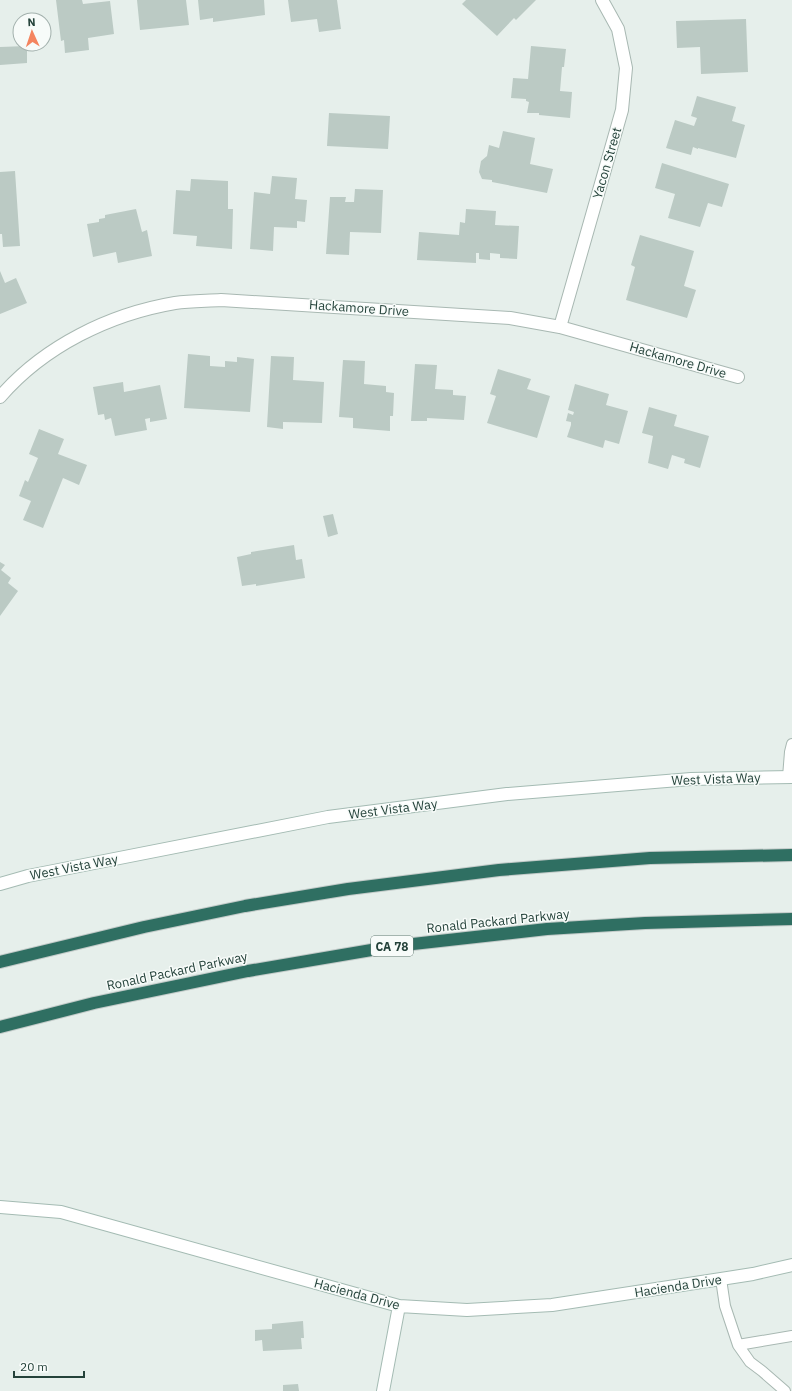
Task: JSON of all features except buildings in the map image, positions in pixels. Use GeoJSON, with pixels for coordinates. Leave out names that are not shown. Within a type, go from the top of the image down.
{"type":"FeatureCollection","features":[{"type":"Feature","properties":{"kind":"highway"},"geometry":{"type":"LineString","coordinates":[[0,962],[144,927],[245,906],[348,889],[499,870],[650,858],[792,854]]}},
{"type":"Feature","properties":{"kind":"highway","name":"Ronald Packard Parkway"},"geometry":{"type":"LineString","coordinates":[[0,1027],[94,1003],[248,971],[395,946],[547,930],[645,923],[792,919]]}},
{"type":"Feature","properties":{"kind":"main road","name":"Yacon Street"},"geometry":{"type":"LineString","coordinates":[[560,327],[622,110],[626,68],[618,29],[602,0]]}},
{"type":"Feature","properties":{"kind":"main road","name":"Hackamore Drive"},"geometry":{"type":"LineString","coordinates":[[0,397],[37,362],[86,331],[135,312],[176,303],[221,300],[510,318],[560,327],[738,377]]}},
{"type":"Feature","properties":{"kind":"main road","name":"West Vista Way"},"geometry":{"type":"LineString","coordinates":[[0,884],[36,874],[328,817],[515,794],[691,779],[790,777]]}},
{"type":"Feature","properties":{"kind":"main road","name":"Hacienda Drive"},"geometry":{"type":"LineString","coordinates":[[0,1207],[61,1212],[399,1306],[467,1310],[552,1305],[753,1274],[792,1265]]}},
{"type":"Feature","properties":{"kind":"main road"},"geometry":{"type":"LineString","coordinates":[[383,1391],[399,1306]]}},
{"type":"Feature","properties":{"kind":"lane"},"geometry":{"type":"LineString","coordinates":[[790,777],[790,752],[792,744]]}},
{"type":"Feature","properties":{"kind":"lane"},"geometry":{"type":"LineString","coordinates":[[722,1279],[725,1306],[738,1345],[750,1362],[784,1391]]}},
{"type":"Feature","properties":{"kind":"lane"},"geometry":{"type":"LineString","coordinates":[[738,1345],[792,1336]]}}]}
